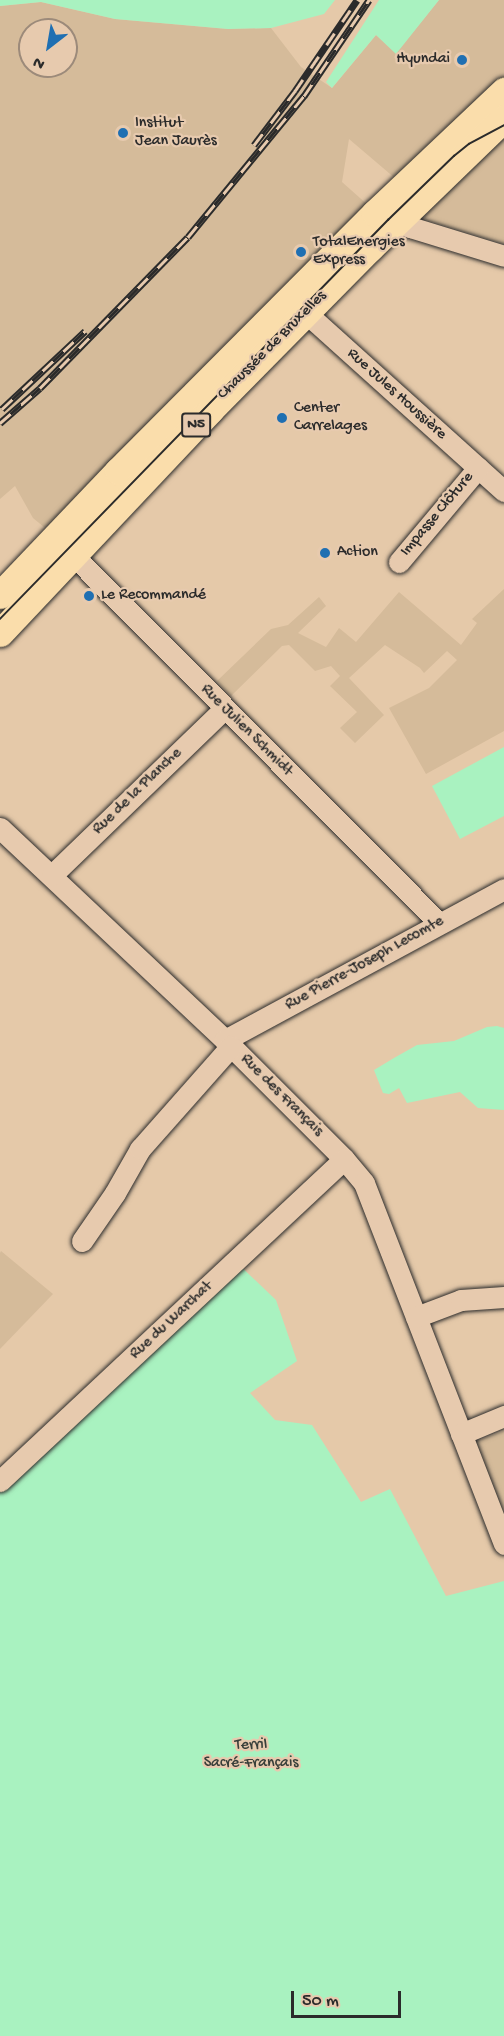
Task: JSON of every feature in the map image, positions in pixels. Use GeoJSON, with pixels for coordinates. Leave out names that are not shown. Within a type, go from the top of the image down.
{"type":"FeatureCollection","features":[{"type":"Feature","properties":{"kind":"main road","name":"Chaussée de Bruxelles"},"geometry":{"type":"LineString","coordinates":[[0,596],[64,546],[386,218],[504,91]]}},
{"type":"Feature","properties":{"kind":"main road","name":"Chaussée de Bruxelles"},"geometry":{"type":"LineString","coordinates":[[386,218],[504,118]]}},
{"type":"Feature","properties":{"kind":"main road","name":"Chaussée de Bruxelles"},"geometry":{"type":"LineString","coordinates":[[0,633],[64,546]]}},
{"type":"Feature","properties":{"kind":"street"},"geometry":{"type":"LineString","coordinates":[[386,218],[504,256]]}},
{"type":"Feature","properties":{"kind":"street","name":"Rue Jules Houssière"},"geometry":{"type":"LineString","coordinates":[[298,306],[504,491]]}},
{"type":"Feature","properties":{"kind":"street","name":"Impasse Clôture"},"geometry":{"type":"LineString","coordinates":[[399,562],[478,468]]}},
{"type":"Feature","properties":{"kind":"street","name":"Rue Julien Schmidt"},"geometry":{"type":"LineString","coordinates":[[64,546],[439,923]]}},
{"type":"Feature","properties":{"kind":"street","name":"Rue de la Planche"},"geometry":{"type":"LineString","coordinates":[[52,875],[224,709]]}},
{"type":"Feature","properties":{"kind":"street","name":"Rue des Français"},"geometry":{"type":"LineString","coordinates":[[0,828],[228,1043],[344,1159],[364,1183],[504,1544]]}},
{"type":"Feature","properties":{"kind":"street","name":"Rue Pierre-Joseph Lecomte"},"geometry":{"type":"LineString","coordinates":[[82,1241],[115,1193],[140,1149],[228,1043],[439,923],[504,889]]}},
{"type":"Feature","properties":{"kind":"street","name":"Rue du Warchat"},"geometry":{"type":"LineString","coordinates":[[0,1481],[344,1159]]}},
{"type":"Feature","properties":{"kind":"street"},"geometry":{"type":"LineString","coordinates":[[416,1317],[461,1300],[504,1297]]}},
{"type":"Feature","properties":{"kind":"street"},"geometry":{"type":"LineString","coordinates":[[461,1434],[504,1416]]}},
{"type":"Feature","properties":{"kind":"shaded area"},"geometry":{"type":"Polygon","coordinates":[[[439,0],[504,0],[504,79],[396,179],[349,139],[342,182],[369,206],[50,532],[33,518],[15,486],[0,499],[0,6],[41,2],[115,19],[228,29],[271,28],[301,67],[332,88],[376,35],[396,53],[439,0]]]}},
{"type":"Feature","properties":{"kind":"shaded area"},"geometry":{"type":"Polygon","coordinates":[[[504,133],[504,244],[426,220],[423,213],[504,133]]]}},
{"type":"Feature","properties":{"kind":"shaded area"},"geometry":{"type":"Polygon","coordinates":[[[504,589],[504,731],[426,774],[389,708],[429,688],[457,660],[447,651],[424,673],[385,645],[349,678],[384,715],[355,743],[340,728],[357,712],[330,686],[340,676],[331,666],[315,671],[289,645],[282,646],[231,696],[217,681],[271,629],[288,625],[319,597],[326,606],[298,633],[326,647],[339,628],[356,642],[399,592],[461,645],[477,623],[472,619],[504,589]]]}},
{"type":"Feature","properties":{"kind":"shaded area"},"geometry":{"type":"Polygon","coordinates":[[[1,1251],[53,1294],[0,1349],[0,1253],[1,1251]]]}},
{"type":"Feature","properties":{"kind":"shaded area"},"geometry":{"type":"Polygon","coordinates":[[[504,1431],[504,1555],[466,1445],[504,1431]]]}},
{"type":"Feature","properties":{"kind":"green space"},"geometry":{"type":"Polygon","coordinates":[[[0,0],[335,0],[324,14],[271,28],[228,29],[115,19],[41,2],[0,6],[0,0]]]}},
{"type":"Feature","properties":{"kind":"green space"},"geometry":{"type":"Polygon","coordinates":[[[379,0],[439,0],[396,54],[376,35],[332,88],[326,82],[379,0]]]}},
{"type":"Feature","properties":{"kind":"green space"},"geometry":{"type":"Polygon","coordinates":[[[504,747],[504,816],[460,839],[432,786],[504,747]]]}},
{"type":"Feature","properties":{"kind":"green space"},"geometry":{"type":"Polygon","coordinates":[[[487,1027],[504,1028],[504,1110],[478,1108],[460,1092],[407,1103],[399,1088],[389,1094],[383,1093],[374,1070],[394,1058],[417,1045],[454,1041],[487,1027]]]}},
{"type":"Feature","properties":{"kind":"green space","name":"Terril Sacré-Français"},"geometry":{"type":"Polygon","coordinates":[[[235,1261],[276,1300],[297,1361],[250,1393],[275,1420],[312,1425],[361,1502],[390,1489],[446,1596],[504,1581],[504,2036],[0,2036],[0,1481],[235,1261]]]}},
{"type":"Feature","properties":{"kind":"tram line"},"geometry":{"type":"LineString","coordinates":[[0,619],[388,220],[454,156],[469,144],[504,125]]}},
{"type":"Feature","properties":{"kind":"railway"},"geometry":{"type":"LineString","coordinates":[[254,145],[295,91],[357,0]]}},
{"type":"Feature","properties":{"kind":"railway"},"geometry":{"type":"LineString","coordinates":[[0,423],[40,388],[188,237],[304,96],[369,0]]}},
{"type":"Feature","properties":{"kind":"railway"},"geometry":{"type":"LineString","coordinates":[[2,409],[85,331]]}},
{"type":"Feature","properties":{"kind":"place","name":"Hyundai"},"geometry":{"type":"Point","coordinates":[462,60]}},
{"type":"Feature","properties":{"kind":"place","name":"Institut Jean Jaurès"},"geometry":{"type":"Point","coordinates":[123,133]}},
{"type":"Feature","properties":{"kind":"place","name":"TotalEnergies Express"},"geometry":{"type":"Point","coordinates":[301,252]}},
{"type":"Feature","properties":{"kind":"place","name":"Center Carrelages"},"geometry":{"type":"Point","coordinates":[282,418]}},
{"type":"Feature","properties":{"kind":"place","name":"Action"},"geometry":{"type":"Point","coordinates":[325,553]}},
{"type":"Feature","properties":{"kind":"place","name":"Le Recommandé"},"geometry":{"type":"Point","coordinates":[89,596]}}]}
